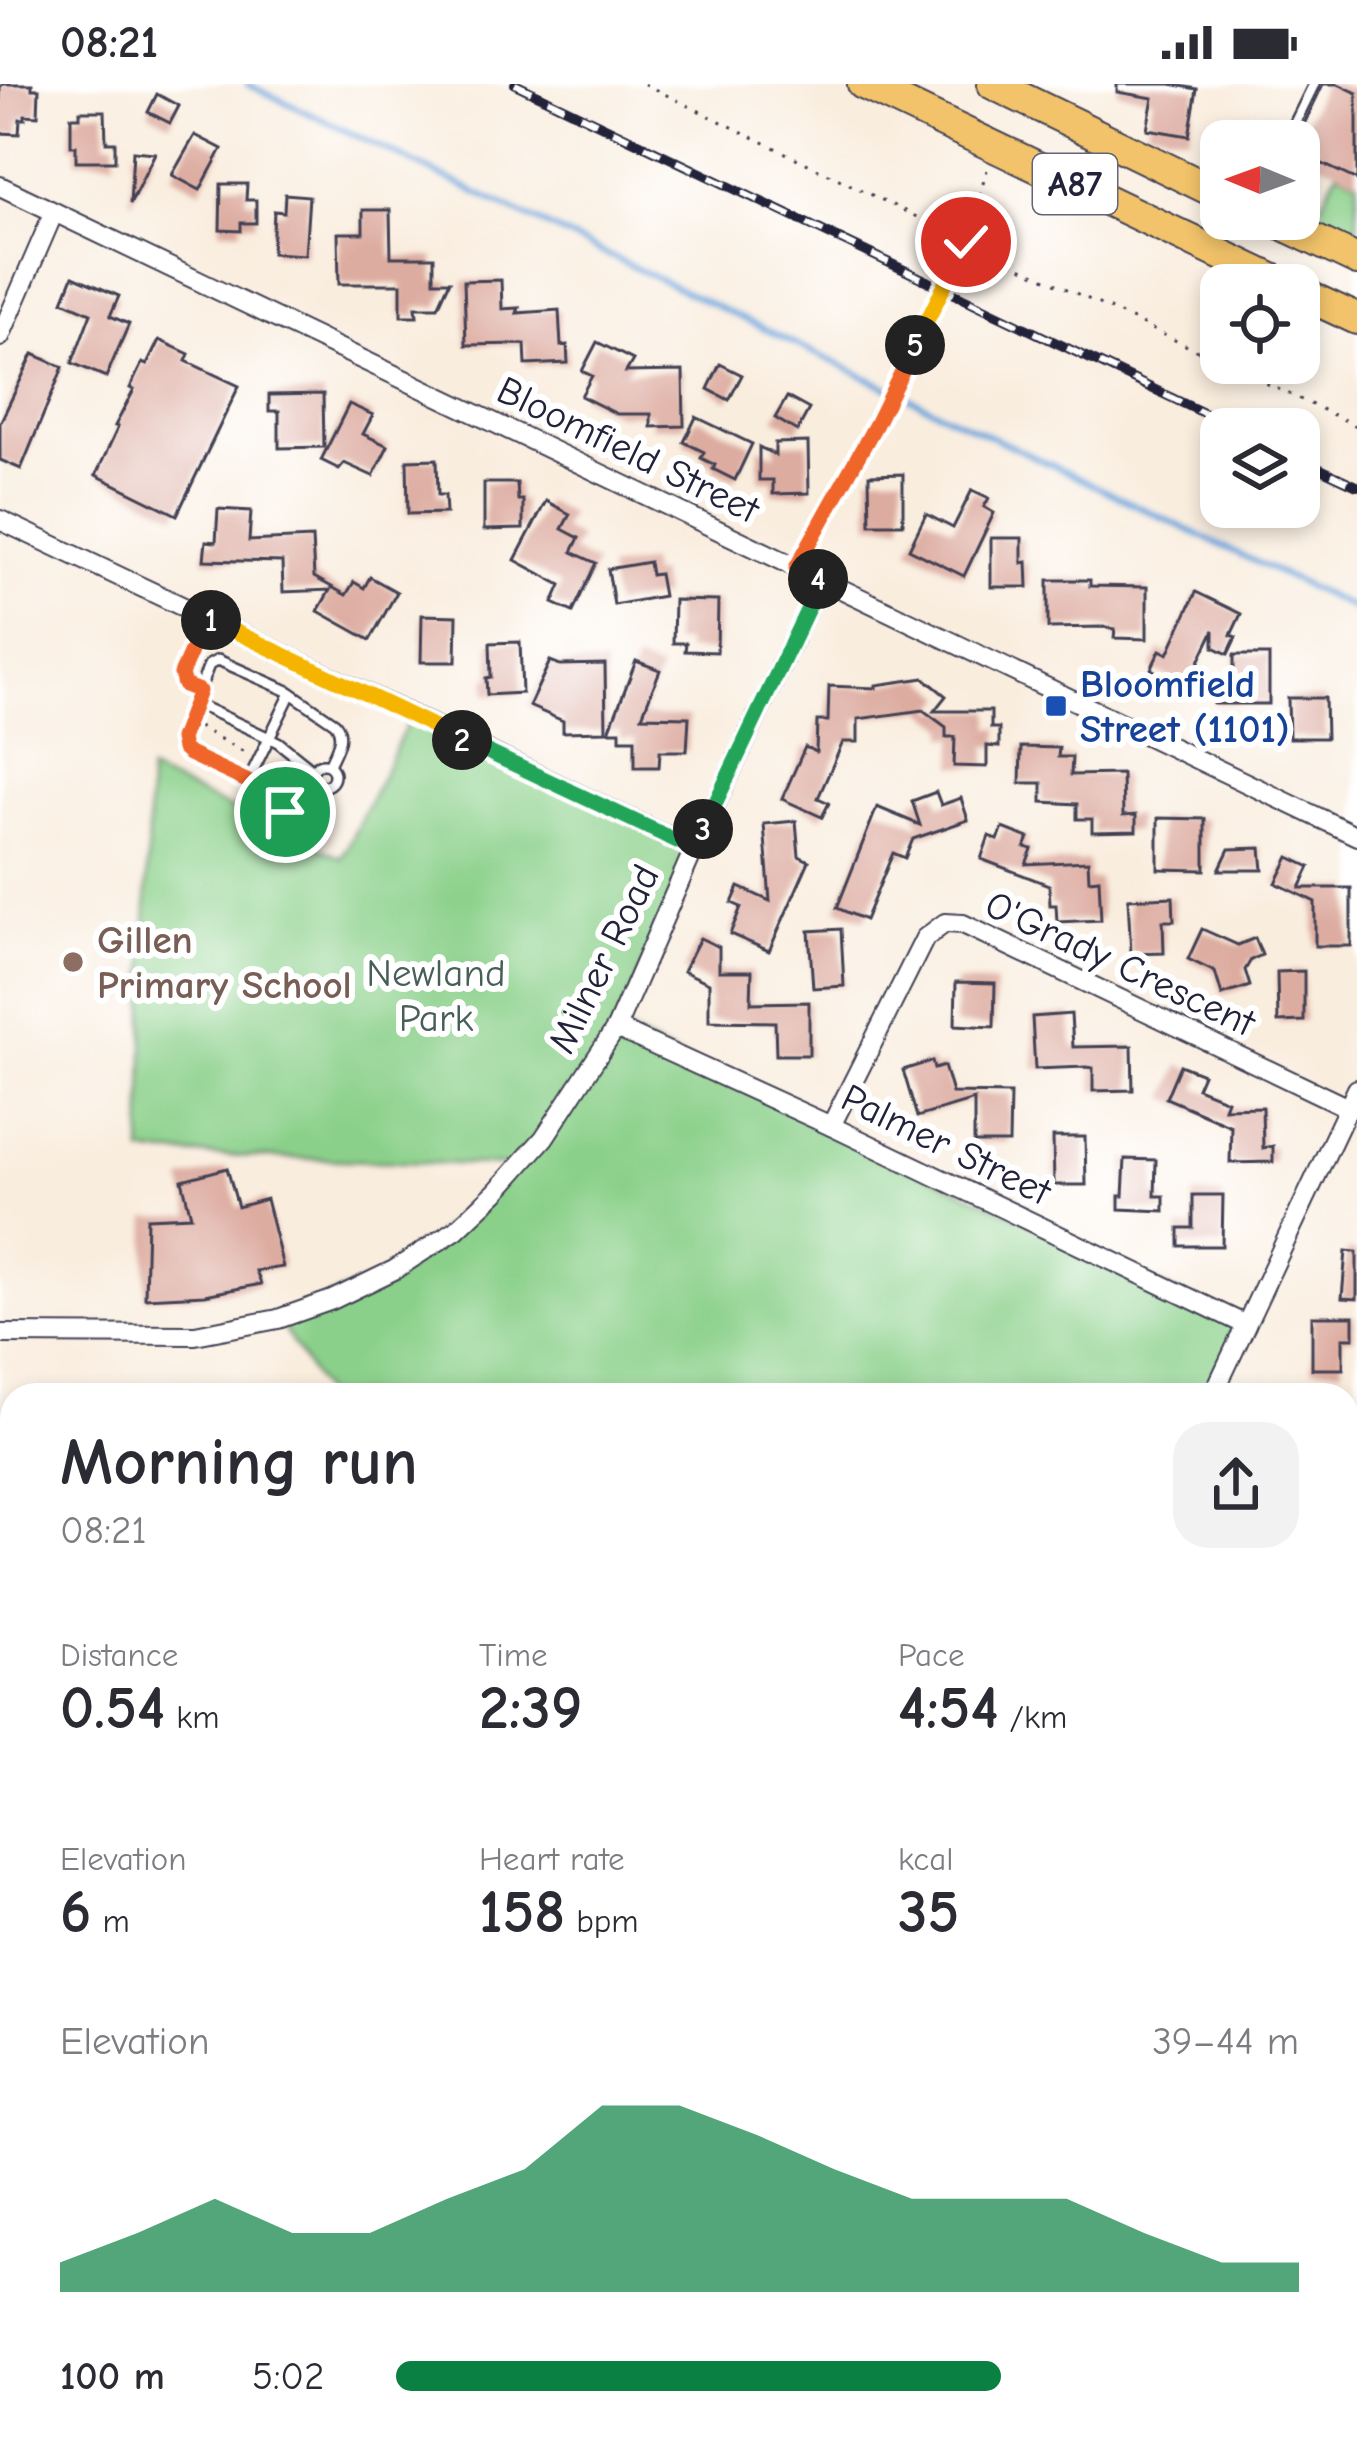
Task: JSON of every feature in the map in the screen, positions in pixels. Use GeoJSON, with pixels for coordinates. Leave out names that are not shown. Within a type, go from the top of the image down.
{"type":"FeatureCollection","features":[{"type":"Feature","properties":{"kind":"highway","name":"A87"},"geometry":{"type":"LineString","coordinates":[[863,84],[1242,264]]}},
{"type":"Feature","properties":{"kind":"highway","name":"A87"},"geometry":{"type":"LineString","coordinates":[[993,84],[1200,185]]}},
{"type":"Feature","properties":{"kind":"highway"},"geometry":{"type":"LineString","coordinates":[[1315,240],[1357,260]]}},
{"type":"Feature","properties":{"kind":"highway"},"geometry":{"type":"LineString","coordinates":[[1320,302],[1357,320]]}},
{"type":"Feature","properties":{"kind":"street","name":"Bloomfield Street"},"geometry":{"type":"LineString","coordinates":[[0,186],[1357,836]]}},
{"type":"Feature","properties":{"kind":"street"},"geometry":{"type":"LineString","coordinates":[[0,338],[54,212]]}},
{"type":"Feature","properties":{"kind":"street"},"geometry":{"type":"LineString","coordinates":[[0,520],[694,849]]}},
{"type":"Feature","properties":{"kind":"street","name":"Milner Road"},"geometry":{"type":"LineString","coordinates":[[0,1334],[195,1335],[278,1319],[394,1270],[456,1230],[544,1138],[616,1028],[694,849],[821,581]]}},
{"type":"Feature","properties":{"kind":"street","name":"O'Grady Crescent"},"geometry":{"type":"LineString","coordinates":[[831,1126],[925,938],[945,923],[963,924],[1348,1108]]}},
{"type":"Feature","properties":{"kind":"street","name":"Palmer Street"},"geometry":{"type":"LineString","coordinates":[[616,1028],[1246,1325]]}},
{"type":"Feature","properties":{"kind":"street"},"geometry":{"type":"LineString","coordinates":[[1219,1383],[1357,1089]]}},
{"type":"Feature","properties":{"kind":"lane"},"geometry":{"type":"LineString","coordinates":[[1296,120],[1313,84]]}},
{"type":"Feature","properties":{"kind":"lane"},"geometry":{"type":"LineString","coordinates":[[199,691],[184,685],[180,677],[206,618]]}},
{"type":"Feature","properties":{"kind":"lane"},"geometry":{"type":"LineString","coordinates":[[319,785],[304,811],[290,813],[248,782],[183,749],[181,739],[209,664],[218,660],[292,693],[340,730],[329,765]]}},
{"type":"Feature","properties":{"kind":"lane"},"geometry":{"type":"LineString","coordinates":[[248,782],[292,693]]}},
{"type":"Feature","properties":{"kind":"lane"},"geometry":{"type":"LineString","coordinates":[[194,703],[284,746],[313,770]]}},
{"type":"Feature","properties":{"kind":"lane"},"geometry":{"type":"LineString","coordinates":[[329,765],[333,780],[319,785],[313,770],[329,765]]}},
{"type":"Feature","properties":{"kind":"path"},"geometry":{"type":"LineString","coordinates":[[644,84],[1200,352]]}},
{"type":"Feature","properties":{"kind":"path"},"geometry":{"type":"LineString","coordinates":[[796,568],[876,424],[966,242],[994,146]]}},
{"type":"Feature","properties":{"kind":"path"},"geometry":{"type":"LineString","coordinates":[[1268,384],[1357,426]]}},
{"type":"Feature","properties":{"kind":"green space"},"geometry":{"type":"Polygon","coordinates":[[[1337,171],[1357,180],[1357,232],[1320,214],[1337,171]]]}},
{"type":"Feature","properties":{"kind":"green space","name":"Newland Park"},"geometry":{"type":"Polygon","coordinates":[[[411,716],[694,849],[616,1027],[1246,1325],[1219,1383],[317,1383],[278,1319],[394,1270],[518,1166],[142,1153],[149,772],[342,858],[411,716]]]}},
{"type":"Feature","properties":{"kind":"building"},"geometry":{"type":"Polygon","coordinates":[[[3,84],[32,84],[32,89],[39,89],[38,116],[20,119],[19,134],[0,133],[3,84]]]}},
{"type":"Feature","properties":{"kind":"building"},"geometry":{"type":"Polygon","coordinates":[[[1117,84],[1197,89],[1189,136],[1147,129],[1153,98],[1117,92],[1117,84]]]}},
{"type":"Feature","properties":{"kind":"building"},"geometry":{"type":"Polygon","coordinates":[[[1323,84],[1338,84],[1357,93],[1357,180],[1320,163],[1320,120],[1306,120],[1323,84]]]}},
{"type":"Feature","properties":{"kind":"building"},"geometry":{"type":"Polygon","coordinates":[[[157,94],[179,106],[170,123],[148,112],[157,94]]]}},
{"type":"Feature","properties":{"kind":"building"},"geometry":{"type":"Polygon","coordinates":[[[80,111],[105,111],[106,142],[115,142],[115,161],[76,161],[71,117],[80,117],[80,111]]]}},
{"type":"Feature","properties":{"kind":"building"},"geometry":{"type":"Polygon","coordinates":[[[195,135],[222,149],[200,190],[172,175],[195,135]]]}},
{"type":"Feature","properties":{"kind":"building"},"geometry":{"type":"Polygon","coordinates":[[[133,151],[155,153],[130,204],[133,151]]]}},
{"type":"Feature","properties":{"kind":"building"},"geometry":{"type":"Polygon","coordinates":[[[221,184],[247,184],[246,200],[256,200],[256,223],[241,223],[241,231],[220,230],[221,184]]]}},
{"type":"Feature","properties":{"kind":"building"},"geometry":{"type":"Polygon","coordinates":[[[285,194],[309,196],[305,255],[272,253],[274,211],[284,212],[285,194]]]}},
{"type":"Feature","properties":{"kind":"building"},"geometry":{"type":"Polygon","coordinates":[[[363,210],[390,210],[391,257],[434,257],[434,281],[450,281],[438,307],[416,307],[417,316],[401,316],[401,284],[339,284],[338,233],[363,233],[363,210]]]}},
{"type":"Feature","properties":{"kind":"building"},"geometry":{"type":"Polygon","coordinates":[[[73,276],[119,296],[110,316],[129,324],[106,377],[72,363],[91,313],[63,301],[73,276]]]}},
{"type":"Feature","properties":{"kind":"building"},"geometry":{"type":"Polygon","coordinates":[[[501,280],[502,309],[519,308],[517,313],[559,310],[561,346],[567,345],[568,363],[526,365],[525,344],[466,345],[464,281],[501,280]]]}},
{"type":"Feature","properties":{"kind":"building"},"geometry":{"type":"Polygon","coordinates":[[[159,340],[189,354],[186,361],[239,386],[177,515],[96,475],[134,390],[130,388],[159,340]]]}},
{"type":"Feature","properties":{"kind":"building"},"geometry":{"type":"Polygon","coordinates":[[[597,342],[633,360],[626,372],[683,371],[684,426],[651,427],[651,414],[617,414],[581,396],[592,376],[582,371],[597,342]]]}},
{"type":"Feature","properties":{"kind":"building"},"geometry":{"type":"Polygon","coordinates":[[[33,354],[63,367],[21,469],[0,460],[0,423],[33,354]]]}},
{"type":"Feature","properties":{"kind":"building"},"geometry":{"type":"Polygon","coordinates":[[[720,364],[742,375],[729,400],[708,389],[720,364]]]}},
{"type":"Feature","properties":{"kind":"building"},"geometry":{"type":"Polygon","coordinates":[[[323,394],[324,447],[279,448],[279,411],[269,411],[269,395],[323,394]]]}},
{"type":"Feature","properties":{"kind":"building"},"geometry":{"type":"Polygon","coordinates":[[[787,397],[809,409],[797,431],[775,418],[787,397]]]}},
{"type":"Feature","properties":{"kind":"building"},"geometry":{"type":"Polygon","coordinates":[[[349,404],[373,415],[363,434],[388,446],[373,476],[344,463],[339,469],[321,460],[349,404]]]}},
{"type":"Feature","properties":{"kind":"building"},"geometry":{"type":"Polygon","coordinates":[[[696,417],[752,444],[735,480],[713,469],[715,465],[701,458],[704,452],[684,442],[696,417]]]}},
{"type":"Feature","properties":{"kind":"building"},"geometry":{"type":"Polygon","coordinates":[[[808,442],[809,493],[773,494],[773,480],[759,480],[759,447],[775,455],[775,443],[808,442]]]}},
{"type":"Feature","properties":{"kind":"building"},"geometry":{"type":"Polygon","coordinates":[[[437,459],[438,495],[445,495],[446,513],[408,514],[407,460],[437,459]]]}},
{"type":"Feature","properties":{"kind":"building"},"geometry":{"type":"Polygon","coordinates":[[[903,474],[903,524],[870,524],[869,475],[903,474]]]}},
{"type":"Feature","properties":{"kind":"building"},"geometry":{"type":"Polygon","coordinates":[[[484,483],[517,483],[518,500],[523,500],[523,529],[484,530],[484,483]]]}},
{"type":"Feature","properties":{"kind":"building"},"geometry":{"type":"Polygon","coordinates":[[[972,490],[989,498],[984,507],[994,513],[964,576],[909,549],[926,514],[953,528],[972,490]]]}},
{"type":"Feature","properties":{"kind":"building"},"geometry":{"type":"Polygon","coordinates":[[[546,501],[570,514],[562,529],[579,538],[572,552],[596,563],[573,612],[553,603],[561,585],[515,560],[546,501]]]}},
{"type":"Feature","properties":{"kind":"building"},"geometry":{"type":"Polygon","coordinates":[[[218,509],[251,511],[249,541],[312,538],[314,577],[346,595],[354,582],[364,588],[370,577],[397,592],[370,640],[318,611],[330,590],[283,592],[282,562],[204,560],[206,541],[216,542],[218,509]]]}},
{"type":"Feature","properties":{"kind":"building"},"geometry":{"type":"Polygon","coordinates":[[[991,538],[1022,538],[1028,587],[991,587],[991,538]]]}},
{"type":"Feature","properties":{"kind":"building"},"geometry":{"type":"Polygon","coordinates":[[[649,562],[651,575],[659,574],[663,596],[614,605],[608,569],[649,562]]]}},
{"type":"Feature","properties":{"kind":"building"},"geometry":{"type":"Polygon","coordinates":[[[1048,580],[1147,587],[1147,639],[1114,638],[1115,629],[1103,627],[1048,628],[1048,580]]]}},
{"type":"Feature","properties":{"kind":"building"},"geometry":{"type":"Polygon","coordinates":[[[1196,592],[1241,614],[1228,654],[1214,647],[1214,630],[1187,687],[1151,669],[1160,650],[1168,654],[1196,592]]]}},
{"type":"Feature","properties":{"kind":"building"},"geometry":{"type":"Polygon","coordinates":[[[674,600],[718,601],[717,652],[685,651],[686,643],[673,643],[674,600]]]}},
{"type":"Feature","properties":{"kind":"building"},"geometry":{"type":"Polygon","coordinates":[[[422,615],[457,616],[456,662],[421,662],[422,615]]]}},
{"type":"Feature","properties":{"kind":"building"},"geometry":{"type":"Polygon","coordinates":[[[520,642],[522,693],[487,695],[490,643],[520,642]]]}},
{"type":"Feature","properties":{"kind":"building"},"geometry":{"type":"Polygon","coordinates":[[[1234,655],[1269,655],[1269,704],[1214,704],[1214,686],[1234,686],[1234,655]]]}},
{"type":"Feature","properties":{"kind":"building"},"geometry":{"type":"Polygon","coordinates":[[[550,661],[605,664],[606,731],[563,732],[563,721],[529,706],[550,661]]]}},
{"type":"Feature","properties":{"kind":"building"},"geometry":{"type":"Polygon","coordinates":[[[636,661],[660,670],[642,716],[689,717],[687,751],[660,751],[659,767],[635,767],[635,739],[620,739],[620,731],[609,731],[636,661]]]}},
{"type":"Feature","properties":{"kind":"building"},"geometry":{"type":"Polygon","coordinates":[[[924,678],[946,696],[934,711],[991,711],[991,728],[999,728],[999,747],[987,746],[987,767],[954,766],[955,737],[946,737],[946,727],[923,710],[858,719],[858,742],[843,742],[818,798],[829,803],[822,817],[782,799],[805,747],[816,752],[817,721],[828,721],[829,686],[876,688],[924,678]]]}},
{"type":"Feature","properties":{"kind":"building"},"geometry":{"type":"Polygon","coordinates":[[[1288,698],[1325,698],[1326,738],[1289,738],[1288,698]]]}},
{"type":"Feature","properties":{"kind":"building"},"geometry":{"type":"Polygon","coordinates":[[[1021,747],[1059,748],[1058,757],[1072,757],[1071,775],[1122,774],[1123,816],[1136,815],[1136,831],[1092,832],[1092,819],[1077,819],[1077,804],[1042,802],[1042,783],[1020,783],[1021,747]]]}},
{"type":"Feature","properties":{"kind":"building"},"geometry":{"type":"Polygon","coordinates":[[[936,792],[941,805],[961,798],[968,820],[913,839],[905,858],[893,853],[865,920],[837,908],[877,807],[920,825],[912,801],[936,792]]]}},
{"type":"Feature","properties":{"kind":"building"},"geometry":{"type":"Polygon","coordinates":[[[1158,818],[1205,819],[1205,870],[1158,869],[1158,818]]]}},
{"type":"Feature","properties":{"kind":"building"},"geometry":{"type":"Polygon","coordinates":[[[796,821],[799,856],[809,861],[769,951],[730,934],[741,907],[732,903],[739,887],[770,901],[764,824],[796,821]]]}},
{"type":"Feature","properties":{"kind":"building"},"geometry":{"type":"Polygon","coordinates":[[[1003,828],[1029,838],[1025,847],[1032,849],[1026,864],[1088,861],[1089,880],[1099,879],[1101,920],[1057,922],[1049,885],[981,859],[989,836],[998,840],[1003,828]]]}},
{"type":"Feature","properties":{"kind":"building"},"geometry":{"type":"Polygon","coordinates":[[[1261,848],[1263,870],[1219,870],[1229,849],[1261,848]]]}},
{"type":"Feature","properties":{"kind":"building"},"geometry":{"type":"Polygon","coordinates":[[[1289,857],[1310,867],[1300,888],[1351,888],[1351,946],[1315,946],[1315,902],[1276,883],[1289,857]]]}},
{"type":"Feature","properties":{"kind":"building"},"geometry":{"type":"Polygon","coordinates":[[[1173,897],[1174,921],[1163,921],[1164,953],[1131,954],[1128,899],[1173,897]]]}},
{"type":"Feature","properties":{"kind":"building"},"geometry":{"type":"Polygon","coordinates":[[[841,929],[844,986],[813,988],[809,931],[841,929]]]}},
{"type":"Feature","properties":{"kind":"building"},"geometry":{"type":"Polygon","coordinates":[[[1202,929],[1238,945],[1255,938],[1262,955],[1245,970],[1250,986],[1222,995],[1215,972],[1188,959],[1202,929]]]}},
{"type":"Feature","properties":{"kind":"building"},"geometry":{"type":"Polygon","coordinates":[[[700,938],[719,947],[719,971],[752,971],[751,1003],[809,1002],[809,1055],[776,1055],[775,1022],[709,1021],[709,983],[683,971],[700,938]]]}},
{"type":"Feature","properties":{"kind":"building"},"geometry":{"type":"Polygon","coordinates":[[[1304,971],[1304,1021],[1278,1022],[1277,972],[1304,971]]]}},
{"type":"Feature","properties":{"kind":"building"},"geometry":{"type":"Polygon","coordinates":[[[956,982],[995,983],[994,1027],[955,1025],[956,982]]]}},
{"type":"Feature","properties":{"kind":"building"},"geometry":{"type":"Polygon","coordinates":[[[1071,1014],[1073,1047],[1132,1046],[1133,1090],[1093,1091],[1093,1068],[1035,1069],[1032,1017],[1071,1014]]]}},
{"type":"Feature","properties":{"kind":"building"},"geometry":{"type":"Polygon","coordinates":[[[932,1061],[934,1069],[944,1066],[952,1093],[1010,1094],[1009,1143],[974,1143],[974,1100],[917,1117],[903,1070],[932,1061]]]}},
{"type":"Feature","properties":{"kind":"building"},"geometry":{"type":"Polygon","coordinates":[[[1180,1065],[1203,1074],[1197,1088],[1227,1100],[1224,1108],[1262,1107],[1263,1148],[1273,1146],[1273,1162],[1230,1163],[1231,1126],[1166,1098],[1180,1065]]]}},
{"type":"Feature","properties":{"kind":"building"},"geometry":{"type":"Polygon","coordinates":[[[1053,1137],[1085,1137],[1086,1185],[1054,1185],[1053,1137]]]}},
{"type":"Feature","properties":{"kind":"building"},"geometry":{"type":"Polygon","coordinates":[[[1125,1159],[1156,1160],[1155,1196],[1164,1196],[1164,1211],[1119,1209],[1125,1159]]]}},
{"type":"Feature","properties":{"kind":"building"},"geometry":{"type":"Polygon","coordinates":[[[227,1168],[238,1207],[266,1199],[283,1267],[256,1271],[261,1284],[205,1295],[145,1298],[147,1218],[191,1216],[182,1180],[227,1168]]]}},
{"type":"Feature","properties":{"kind":"building"},"geometry":{"type":"Polygon","coordinates":[[[1193,1195],[1223,1195],[1222,1246],[1179,1246],[1179,1228],[1193,1228],[1193,1195]]]}},
{"type":"Feature","properties":{"kind":"building"},"geometry":{"type":"Polygon","coordinates":[[[1346,1251],[1357,1252],[1357,1299],[1342,1298],[1346,1251]]]}},
{"type":"Feature","properties":{"kind":"building"},"geometry":{"type":"Polygon","coordinates":[[[1312,1316],[1354,1316],[1354,1338],[1343,1338],[1343,1369],[1312,1369],[1312,1316]]]}},
{"type":"Feature","properties":{"kind":"waterway"},"geometry":{"type":"LineString","coordinates":[[247,84],[1357,610]]}},
{"type":"Feature","properties":{"kind":"railway"},"geometry":{"type":"LineString","coordinates":[[515,84],[1200,411]]}},
{"type":"Feature","properties":{"kind":"railway"},"geometry":{"type":"LineString","coordinates":[[1320,469],[1357,486]]}},
{"type":"Feature","properties":{"kind":"place","name":"Bloomfield Street (1101)"},"geometry":{"type":"Point","coordinates":[1056,706]}},
{"type":"Feature","properties":{"kind":"place","name":"Gillen Primary School"},"geometry":{"type":"Point","coordinates":[73,962]}},
{"type":"Feature","properties":{"kind":"route"},"geometry":{"type":"LineString","coordinates":[[285,812],[255,785],[182,747],[199,691],[184,685],[180,677],[206,618],[694,849],[821,581],[796,568],[876,424],[966,242]]}}]}
